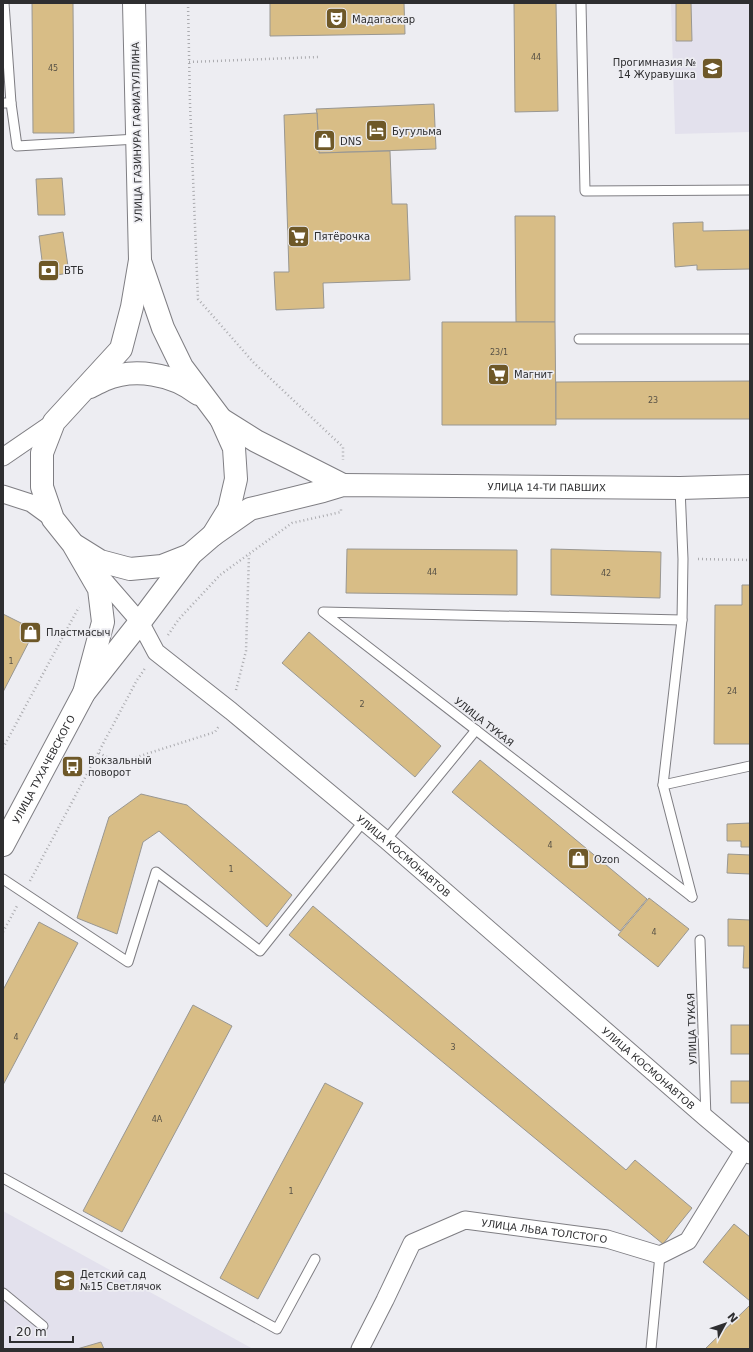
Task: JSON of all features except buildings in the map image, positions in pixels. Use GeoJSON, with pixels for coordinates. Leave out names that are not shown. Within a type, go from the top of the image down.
{"type":"FeatureCollection","features":[{"type":"Feature","properties":{"kind":"main road","name":"УЛИЦА ГАЗИНУРА ГАФИАТУЛЛИНА"},"geometry":{"type":"LineString","coordinates":[[134,3],[140,260]]}},
{"type":"Feature","properties":{"kind":"main road"},"geometry":{"type":"LineString","coordinates":[[140,260],[162,328],[182,367],[216,412],[234,448],[236,479],[229,509],[213,535]]}},
{"type":"Feature","properties":{"kind":"main road"},"geometry":{"type":"LineString","coordinates":[[84,693],[103,622],[99,589],[73,544],[53,519],[42,487],[42,454],[54,422],[121,349],[132,307],[140,260]]}},
{"type":"Feature","properties":{"kind":"main road"},"geometry":{"type":"LineString","coordinates":[[84,390],[104,379],[126,374],[149,374],[171,379],[192,389],[216,412],[256,441],[343,485]]}},
{"type":"Feature","properties":{"kind":"main road"},"geometry":{"type":"LineString","coordinates":[[84,693],[191,554],[213,535],[250,509],[343,485]]}},
{"type":"Feature","properties":{"kind":"main road","name":"УЛИЦА 14-ТИ ПАВШИХ"},"geometry":{"type":"LineString","coordinates":[[343,485],[680,488],[750,486]]}},
{"type":"Feature","properties":{"kind":"main road"},"geometry":{"type":"LineString","coordinates":[[73,544],[100,561],[130,569],[162,566],[191,554]]}},
{"type":"Feature","properties":{"kind":"main road","name":"УЛИЦА ТУХАЧЕВСКОГО"},"geometry":{"type":"LineString","coordinates":[[4,838],[84,693]]}},
{"type":"Feature","properties":{"kind":"street"},"geometry":{"type":"LineString","coordinates":[[3,456],[54,422]]}},
{"type":"Feature","properties":{"kind":"street"},"geometry":{"type":"LineString","coordinates":[[3,494],[31,503],[53,519]]}},
{"type":"Feature","properties":{"kind":"street","name":"УЛИЦА КОСМОНАВТОВ"},"geometry":{"type":"LineString","coordinates":[[73,544],[140,622],[156,652],[231,711],[386,840],[747,1152]]}},
{"type":"Feature","properties":{"kind":"street"},"geometry":{"type":"LineString","coordinates":[[660,1255],[688,1241],[747,1152]]}},
{"type":"Feature","properties":{"kind":"street","name":"УЛИЦА ЛЬВА ТОЛСТОГО"},"geometry":{"type":"LineString","coordinates":[[360,1349],[412,1242],[465,1220],[607,1239],[660,1255]]}},
{"type":"Feature","properties":{"kind":"lane"},"geometry":{"type":"LineString","coordinates":[[4,3],[7,103],[17,146],[137,139]]}},
{"type":"Feature","properties":{"kind":"lane"},"geometry":{"type":"LineString","coordinates":[[580,3],[585,191],[750,190]]}},
{"type":"Feature","properties":{"kind":"lane"},"geometry":{"type":"LineString","coordinates":[[579,339],[750,339]]}},
{"type":"Feature","properties":{"kind":"lane","name":"УЛИЦА ТУКАЯ"},"geometry":{"type":"LineString","coordinates":[[680,488],[683,559],[682,620],[663,785],[692,897],[324,612],[682,620]]}},
{"type":"Feature","properties":{"kind":"lane"},"geometry":{"type":"LineString","coordinates":[[386,840],[476,730]]}},
{"type":"Feature","properties":{"kind":"lane"},"geometry":{"type":"LineString","coordinates":[[663,785],[750,766]]}},
{"type":"Feature","properties":{"kind":"lane"},"geometry":{"type":"LineString","coordinates":[[3,879],[128,962],[156,872],[260,950],[364,822]]}},
{"type":"Feature","properties":{"kind":"lane","name":"УЛИЦА ТУКАЯ"},"geometry":{"type":"LineString","coordinates":[[700,940],[706,1118]]}},
{"type":"Feature","properties":{"kind":"lane"},"geometry":{"type":"LineString","coordinates":[[3,1178],[277,1329],[315,1259]]}},
{"type":"Feature","properties":{"kind":"lane"},"geometry":{"type":"LineString","coordinates":[[651,1349],[660,1255]]}},
{"type":"Feature","properties":{"kind":"lane"},"geometry":{"type":"LineString","coordinates":[[3,1293],[43,1326]]}},
{"type":"Feature","properties":{"kind":"path"},"geometry":{"type":"LineString","coordinates":[[3,932],[137,680],[179,619],[220,575],[292,523],[341,512],[343,447],[254,363],[198,299],[188,3]]}},
{"type":"Feature","properties":{"kind":"path"},"geometry":{"type":"LineString","coordinates":[[189,62],[318,57]]}},
{"type":"Feature","properties":{"kind":"path"},"geometry":{"type":"LineString","coordinates":[[683,559],[750,560]]}},
{"type":"Feature","properties":{"kind":"path"},"geometry":{"type":"LineString","coordinates":[[3,748],[79,606]]}},
{"type":"Feature","properties":{"kind":"shaded area","name":"Прогимназия № 14 Журавушка"},"geometry":{"type":"Polygon","coordinates":[[[671,3],[750,3],[750,132],[675,134],[671,3]]]}},
{"type":"Feature","properties":{"kind":"shaded area","name":"Детский сад №15 Светлячок"},"geometry":{"type":"Polygon","coordinates":[[[3,1211],[253,1349],[3,1349],[3,1211]]]}},
{"type":"Feature","properties":{"kind":"place","name":"Мадагаскар"},"geometry":{"type":"Point","coordinates":[337,19]}},
{"type":"Feature","properties":{"kind":"place","name":"Прогимназия № 14 Журавушка"},"geometry":{"type":"Point","coordinates":[712,68]}},
{"type":"Feature","properties":{"kind":"place","name":"Бугульма"},"geometry":{"type":"Point","coordinates":[377,131]}},
{"type":"Feature","properties":{"kind":"place","name":"DNS"},"geometry":{"type":"Point","coordinates":[324,141]}},
{"type":"Feature","properties":{"kind":"place","name":"Пятёрочка"},"geometry":{"type":"Point","coordinates":[299,236]}},
{"type":"Feature","properties":{"kind":"place","name":"ВТБ"},"geometry":{"type":"Point","coordinates":[49,270]}},
{"type":"Feature","properties":{"kind":"place","name":"Магнит"},"geometry":{"type":"Point","coordinates":[499,374]}},
{"type":"Feature","properties":{"kind":"place","name":"Пластмасыч"},"geometry":{"type":"Point","coordinates":[30,632]}},
{"type":"Feature","properties":{"kind":"place","name":"Вокзальный поворот"},"geometry":{"type":"Point","coordinates":[72,766]}},
{"type":"Feature","properties":{"kind":"place","name":"Ozon"},"geometry":{"type":"Point","coordinates":[579,859]}},
{"type":"Feature","properties":{"kind":"place","name":"Детский сад №15 Светлячок"},"geometry":{"type":"Point","coordinates":[65,1280]}}]}
